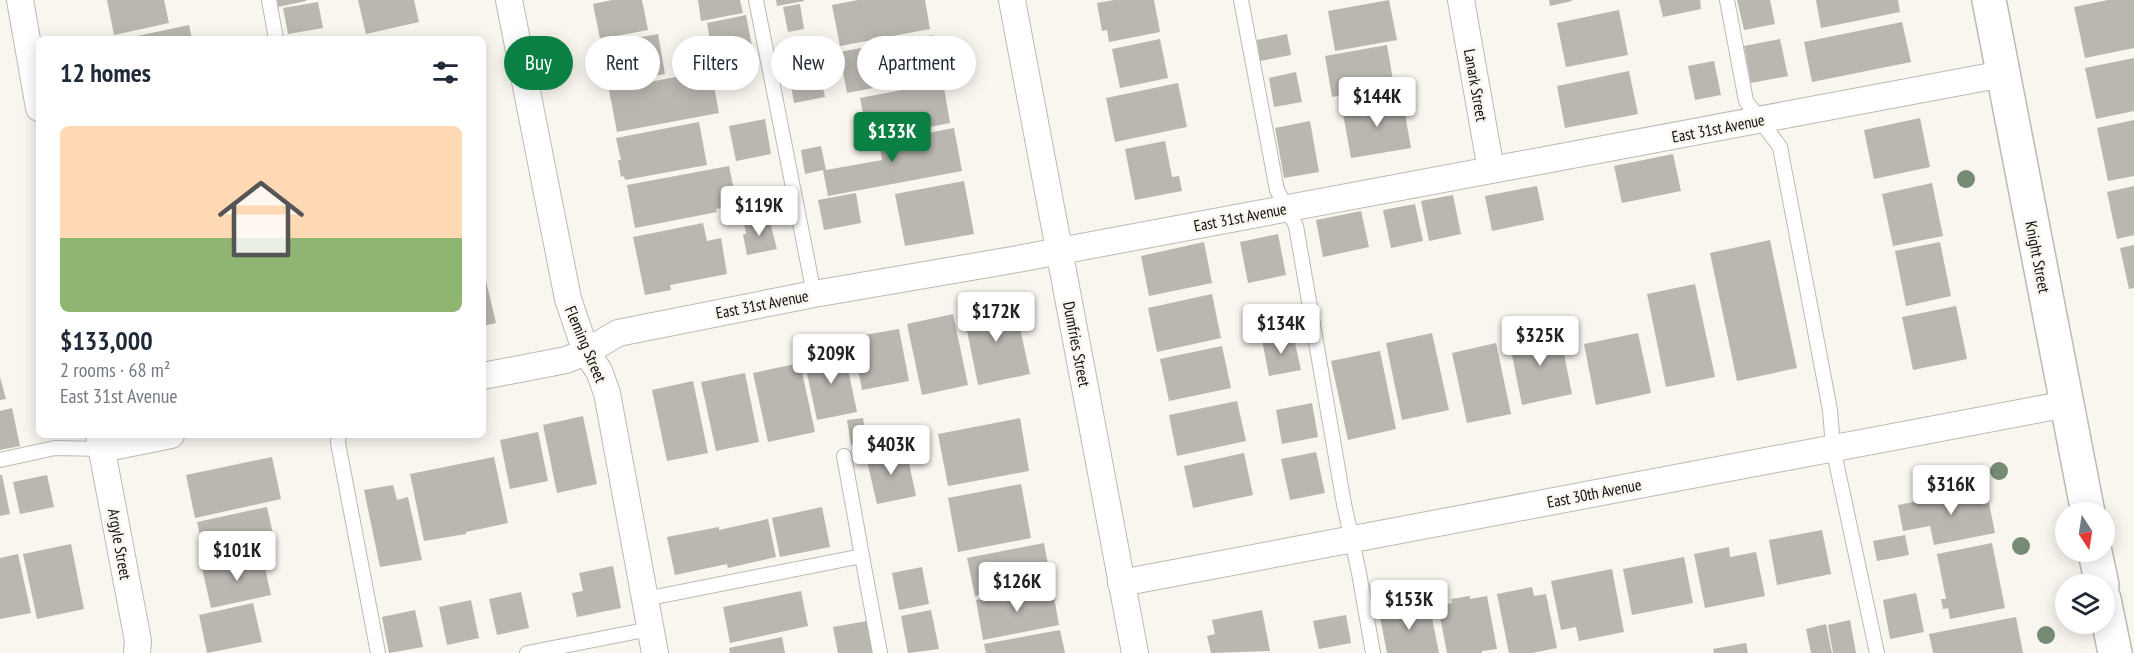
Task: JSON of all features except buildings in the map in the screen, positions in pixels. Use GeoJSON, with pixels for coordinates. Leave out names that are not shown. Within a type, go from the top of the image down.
{"type":"FeatureCollection","features":[{"type":"Feature","properties":{"kind":"main road","name":"Knight Street"},"geometry":{"type":"LineString","coordinates":[[1989,0],[2086,502]]}},
{"type":"Feature","properties":{"kind":"main road"},"geometry":{"type":"LineString","coordinates":[[2111,634],[2115,653]]}},
{"type":"Feature","properties":{"kind":"street"},"geometry":{"type":"LineString","coordinates":[[20,0],[36,91]]}},
{"type":"Feature","properties":{"kind":"street","name":"Fleming Street"},"geometry":{"type":"LineString","coordinates":[[509,0],[568,299],[586,352],[599,371],[607,393],[652,641]]}},
{"type":"Feature","properties":{"kind":"street","name":"Dumfries Street"},"geometry":{"type":"LineString","coordinates":[[1012,0],[1135,653]]}},
{"type":"Feature","properties":{"kind":"street","name":"Lanark Street"},"geometry":{"type":"LineString","coordinates":[[1461,0],[1491,170]]}},
{"type":"Feature","properties":{"kind":"street","name":"East 31st Avenue"},"geometry":{"type":"LineString","coordinates":[[486,375],[566,360],[586,352],[618,333],[814,294],[1059,251],[2003,74]]}},
{"type":"Feature","properties":{"kind":"street","name":"East 30th Avenue"},"geometry":{"type":"LineString","coordinates":[[1121,583],[2067,404]]}},
{"type":"Feature","properties":{"kind":"street"},"geometry":{"type":"LineString","coordinates":[[100,442],[141,438]]}},
{"type":"Feature","properties":{"kind":"street","name":"Argyle Street"},"geometry":{"type":"LineString","coordinates":[[100,442],[138,641],[137,653]]}},
{"type":"Feature","properties":{"kind":"lane"},"geometry":{"type":"LineString","coordinates":[[269,0],[275,36]]}},
{"type":"Feature","properties":{"kind":"lane"},"geometry":{"type":"LineString","coordinates":[[756,0],[814,294]]}},
{"type":"Feature","properties":{"kind":"lane"},"geometry":{"type":"LineString","coordinates":[[1241,0],[1277,190],[1296,226],[1344,504],[1373,653]]}},
{"type":"Feature","properties":{"kind":"lane"},"geometry":{"type":"LineString","coordinates":[[1727,0],[1746,101],[1780,147],[1830,410],[1833,448],[1877,653]]}},
{"type":"Feature","properties":{"kind":"lane"},"geometry":{"type":"LineString","coordinates":[[339,438],[378,653]]}},
{"type":"Feature","properties":{"kind":"lane"},"geometry":{"type":"LineString","coordinates":[[0,460],[55,448],[100,442]]}},
{"type":"Feature","properties":{"kind":"lane"},"geometry":{"type":"LineString","coordinates":[[844,456],[880,653]]}},
{"type":"Feature","properties":{"kind":"lane"},"geometry":{"type":"LineString","coordinates":[[645,599],[861,556]]}},
{"type":"Feature","properties":{"kind":"lane"},"geometry":{"type":"LineString","coordinates":[[527,653],[652,641]]}}]}
